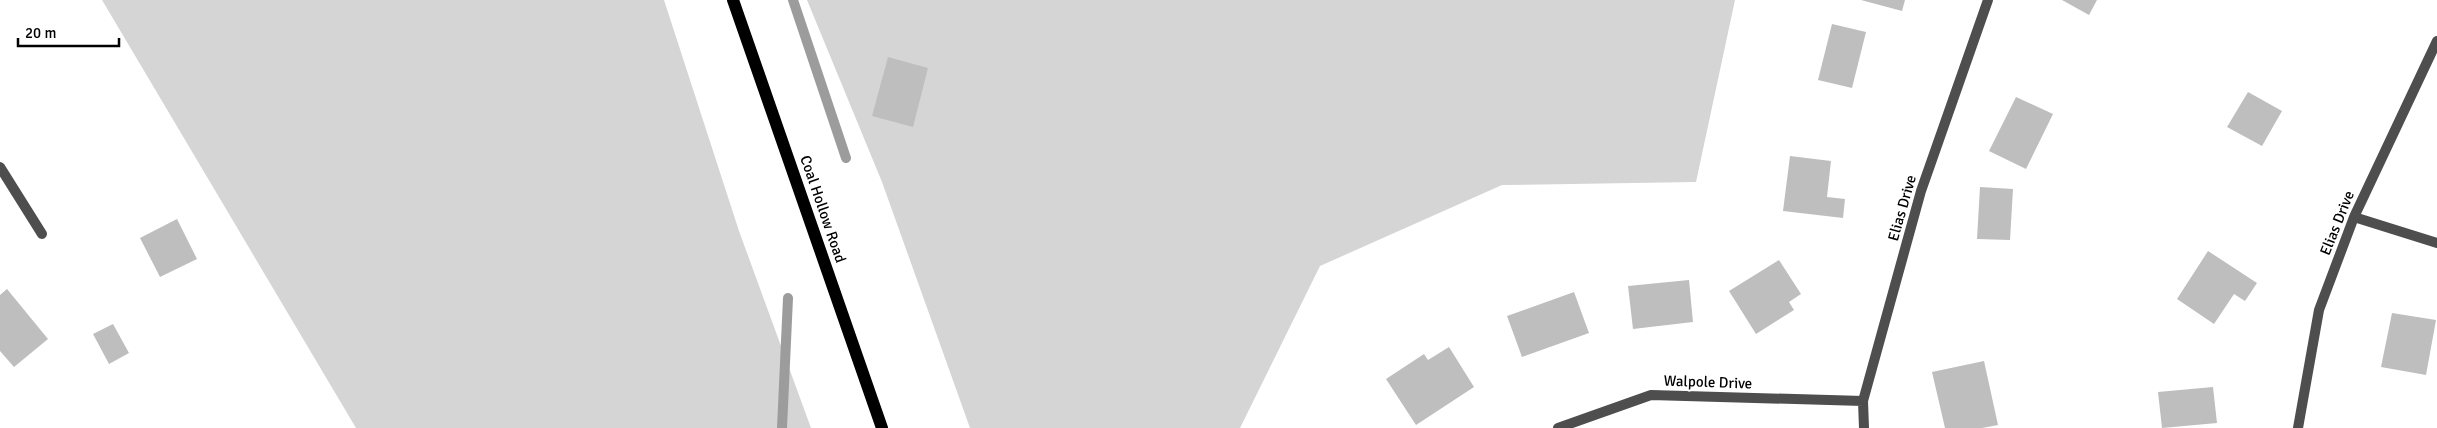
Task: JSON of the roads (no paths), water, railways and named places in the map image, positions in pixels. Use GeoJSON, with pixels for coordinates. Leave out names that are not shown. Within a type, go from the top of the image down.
{"type":"FeatureCollection","features":[{"type":"Feature","properties":{"kind":"main road","name":"Coal Hollow Road"},"geometry":{"type":"LineString","coordinates":[[733,0],[882,428]]}},
{"type":"Feature","properties":{"kind":"street","name":"Elias Drive"},"geometry":{"type":"LineString","coordinates":[[1864,428],[1863,401],[1921,191],[1988,0]]}},
{"type":"Feature","properties":{"kind":"street","name":"Elias Drive"},"geometry":{"type":"LineString","coordinates":[[2298,428],[2319,310],[2354,217],[2437,41]]}},
{"type":"Feature","properties":{"kind":"street"},"geometry":{"type":"LineString","coordinates":[[0,167],[42,234]]}},
{"type":"Feature","properties":{"kind":"street"},"geometry":{"type":"LineString","coordinates":[[2354,217],[2437,243]]}},
{"type":"Feature","properties":{"kind":"street","name":"Walpole Drive"},"geometry":{"type":"LineString","coordinates":[[1558,428],[1651,395],[1863,401]]}},
{"type":"Feature","properties":{"kind":"waterway"},"geometry":{"type":"LineString","coordinates":[[793,0],[846,158]]}},
{"type":"Feature","properties":{"kind":"waterway"},"geometry":{"type":"LineString","coordinates":[[782,428],[788,298]]}}]}
